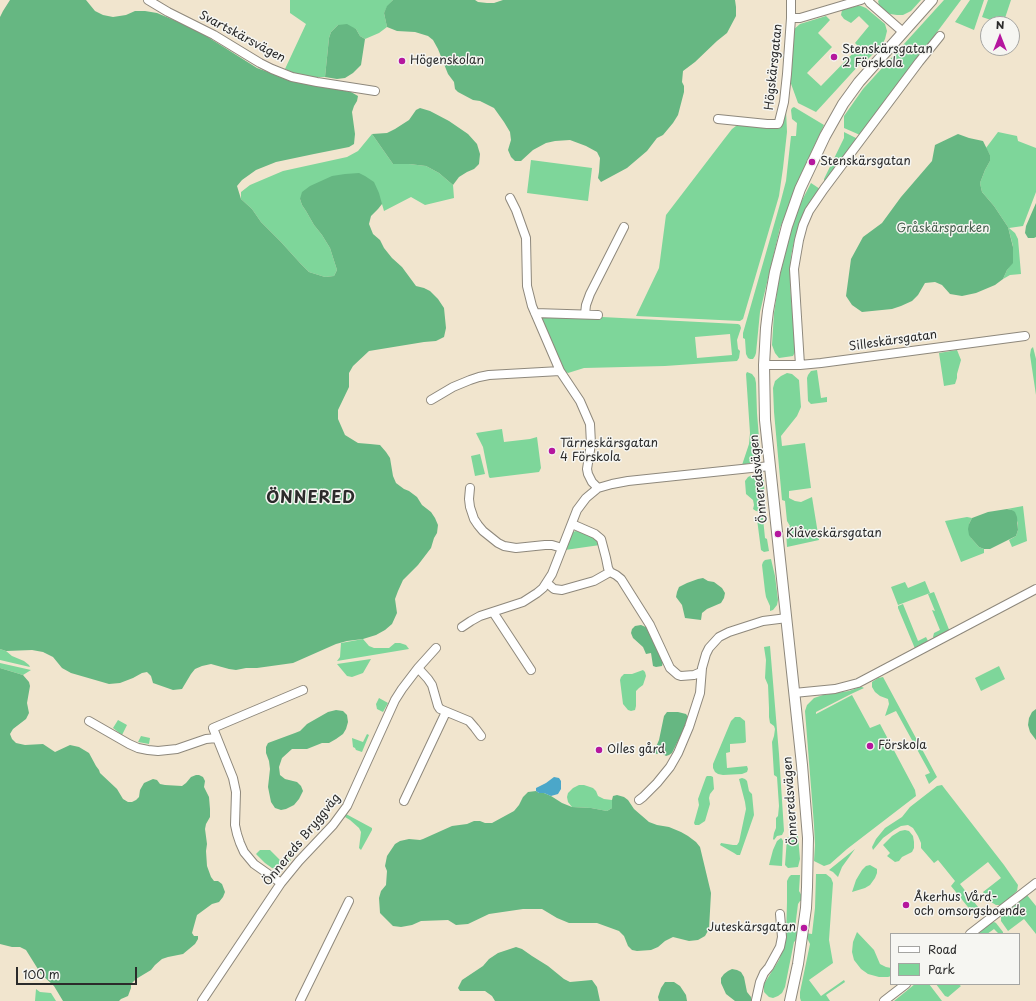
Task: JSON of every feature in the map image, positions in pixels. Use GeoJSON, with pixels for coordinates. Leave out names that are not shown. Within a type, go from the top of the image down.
{"type":"FeatureCollection","features":[{"type":"Feature","properties":{"kind":"street","name":"Svartskärsvägen"},"geometry":{"type":"LineString","coordinates":[[148,0],[168,12],[214,34],[272,69],[316,82],[375,91]]}},
{"type":"Feature","properties":{"kind":"street","name":"Högskärsgatan"},"geometry":{"type":"LineString","coordinates":[[718,119],[734,122],[778,124],[784,102],[787,74],[791,0]]}},
{"type":"Feature","properties":{"kind":"street"},"geometry":{"type":"LineString","coordinates":[[791,18],[800,18],[861,0]]}},
{"type":"Feature","properties":{"kind":"street"},"geometry":{"type":"LineString","coordinates":[[868,0],[903,32]]}},
{"type":"Feature","properties":{"kind":"street","name":"Önneredsvägen"},"geometry":{"type":"LineString","coordinates":[[790,1001],[804,928],[807,898],[807,831],[787,618],[765,420],[764,365],[766,328],[771,290],[790,216],[800,189],[825,136],[843,104],[869,71],[932,0]]}},
{"type":"Feature","properties":{"kind":"street"},"geometry":{"type":"LineString","coordinates":[[800,365],[794,269],[803,225],[824,189],[940,36]]}},
{"type":"Feature","properties":{"kind":"street"},"geometry":{"type":"LineString","coordinates":[[510,198],[525,232],[528,286],[531,303],[560,371],[580,401],[590,424],[591,444],[587,469],[590,478],[598,488]]}},
{"type":"Feature","properties":{"kind":"street"},"geometry":{"type":"LineString","coordinates":[[585,314],[586,305],[590,294],[624,227]]}},
{"type":"Feature","properties":{"kind":"street"},"geometry":{"type":"LineString","coordinates":[[535,313],[598,315]]}},
{"type":"Feature","properties":{"kind":"street","name":"Silleskärsgatan"},"geometry":{"type":"LineString","coordinates":[[764,365],[800,365],[1025,336]]}},
{"type":"Feature","properties":{"kind":"street"},"geometry":{"type":"LineString","coordinates":[[431,400],[453,387],[479,377],[489,375],[560,371]]}},
{"type":"Feature","properties":{"kind":"street"},"geometry":{"type":"LineString","coordinates":[[462,627],[471,621],[530,598],[543,588],[552,574],[582,503],[598,488],[628,481],[770,466]]}},
{"type":"Feature","properties":{"kind":"street"},"geometry":{"type":"LineString","coordinates":[[470,488],[470,507],[474,519],[483,531],[498,543],[504,546],[516,548],[552,545],[562,548]]}},
{"type":"Feature","properties":{"kind":"street"},"geometry":{"type":"LineString","coordinates":[[572,524],[595,534],[601,539],[610,572],[621,579],[650,625],[670,668],[681,676],[694,675],[701,672]]}},
{"type":"Feature","properties":{"kind":"street"},"geometry":{"type":"LineString","coordinates":[[547,583],[554,589],[562,590],[594,581],[610,572]]}},
{"type":"Feature","properties":{"kind":"street"},"geometry":{"type":"LineString","coordinates":[[794,693],[835,689],[858,683],[1036,589]]}},
{"type":"Feature","properties":{"kind":"street"},"geometry":{"type":"LineString","coordinates":[[493,612],[531,670]]}},
{"type":"Feature","properties":{"kind":"street"},"geometry":{"type":"LineString","coordinates":[[639,800],[657,783],[670,767],[678,753],[689,727],[700,693],[701,672],[709,648],[719,638],[729,632],[755,623],[787,618]]}},
{"type":"Feature","properties":{"kind":"street","name":"Önnereds Bryggväg"},"geometry":{"type":"LineString","coordinates":[[202,1001],[281,883],[299,861],[333,825],[347,806],[395,700],[418,668],[436,648]]}},
{"type":"Feature","properties":{"kind":"street"},"geometry":{"type":"LineString","coordinates":[[418,668],[432,685],[440,709],[469,721],[481,736]]}},
{"type":"Feature","properties":{"kind":"street"},"geometry":{"type":"LineString","coordinates":[[281,883],[254,864],[244,852],[235,825],[236,792],[233,778],[213,728],[303,690]]}},
{"type":"Feature","properties":{"kind":"street"},"geometry":{"type":"LineString","coordinates":[[404,801],[446,712]]}},
{"type":"Feature","properties":{"kind":"street"},"geometry":{"type":"LineString","coordinates":[[89,721],[129,744],[148,750],[158,751],[177,749],[206,739],[217,738]]}},
{"type":"Feature","properties":{"kind":"street"},"geometry":{"type":"LineString","coordinates":[[971,933],[1036,883]]}},
{"type":"Feature","properties":{"kind":"street"},"geometry":{"type":"LineString","coordinates":[[300,1001],[349,901]]}},
{"type":"Feature","properties":{"kind":"street"},"geometry":{"type":"LineString","coordinates":[[757,1001],[760,982],[780,947],[782,937],[780,914]]}},
{"type":"Feature","properties":{"kind":"street"},"geometry":{"type":"LineString","coordinates":[[884,1001],[905,985]]}},
{"type":"Feature","properties":{"kind":"green space"},"geometry":{"type":"Polygon","coordinates":[[[10,0],[86,0],[95,11],[103,15],[113,17],[126,15],[135,11],[157,13],[195,29],[257,68],[293,81],[351,92],[358,96],[352,112],[355,134],[354,144],[349,147],[276,162],[256,170],[242,180],[237,186],[241,199],[252,209],[261,222],[300,263],[309,272],[325,277],[334,276],[337,270],[330,248],[302,205],[300,199],[302,192],[310,186],[332,176],[359,173],[365,176],[374,182],[382,204],[371,216],[369,224],[373,234],[380,240],[384,248],[402,267],[416,286],[430,291],[444,308],[446,328],[444,337],[436,341],[369,351],[353,366],[349,373],[349,387],[338,410],[338,419],[345,435],[358,443],[380,445],[390,458],[393,476],[396,483],[417,497],[422,505],[431,512],[438,525],[437,533],[431,548],[418,565],[403,580],[395,599],[397,613],[392,624],[385,630],[376,635],[363,639],[336,644],[293,663],[236,670],[211,664],[202,666],[195,669],[182,689],[173,690],[153,683],[151,676],[147,672],[120,683],[109,684],[71,673],[62,668],[53,657],[43,652],[32,650],[6,651],[0,649],[0,17],[10,0]]]}},
{"type":"Feature","properties":{"kind":"green space"},"geometry":{"type":"Polygon","coordinates":[[[290,0],[393,0],[384,13],[387,27],[379,33],[365,39],[360,36],[356,29],[338,25],[331,32],[329,38],[325,77],[312,77],[296,74],[285,69],[306,24],[290,13],[290,0]]]}},
{"type":"Feature","properties":{"kind":"green space"},"geometry":{"type":"Polygon","coordinates":[[[393,0],[475,0],[478,2],[494,3],[503,0],[735,0],[736,16],[727,33],[683,71],[682,82],[684,92],[678,115],[673,123],[663,135],[657,138],[647,151],[627,168],[601,182],[598,178],[600,158],[597,152],[570,140],[546,143],[533,150],[521,161],[515,161],[511,157],[508,150],[511,140],[510,132],[504,122],[494,108],[480,101],[473,100],[455,89],[454,82],[448,74],[433,40],[428,36],[415,32],[397,31],[387,27],[384,13],[387,6],[393,0]]]}},
{"type":"Feature","properties":{"kind":"green space"},"geometry":{"type":"Polygon","coordinates":[[[879,0],[921,0],[911,11],[903,15],[897,15],[890,14],[883,10],[879,5],[879,0]]]}},
{"type":"Feature","properties":{"kind":"green space"},"geometry":{"type":"Polygon","coordinates":[[[944,0],[961,0],[860,135],[844,128],[844,116],[863,89],[944,0]]]}},
{"type":"Feature","properties":{"kind":"green space"},"geometry":{"type":"Polygon","coordinates":[[[970,0],[984,0],[974,30],[955,22],[970,0]]]}},
{"type":"Feature","properties":{"kind":"green space"},"geometry":{"type":"Polygon","coordinates":[[[988,0],[1011,0],[1006,16],[982,16],[988,0]]]}},
{"type":"Feature","properties":{"kind":"green space"},"geometry":{"type":"Polygon","coordinates":[[[857,6],[866,8],[885,24],[887,31],[885,39],[882,45],[862,65],[860,64],[816,112],[798,103],[790,81],[793,30],[800,24],[826,16],[830,20],[818,33],[832,47],[807,73],[821,86],[859,47],[855,43],[869,26],[859,16],[851,23],[844,19],[841,15],[842,10],[857,6]]]}},
{"type":"Feature","properties":{"kind":"green space"},"geometry":{"type":"Polygon","coordinates":[[[347,24],[356,29],[360,36],[365,39],[361,65],[345,78],[337,79],[325,77],[331,32],[338,25],[347,24]]]}},
{"type":"Feature","properties":{"kind":"green space"},"geometry":{"type":"Polygon","coordinates":[[[794,107],[824,125],[804,168],[780,228],[760,312],[756,353],[753,359],[750,359],[746,354],[743,333],[786,181],[791,136],[796,136],[797,123],[792,119],[791,110],[794,107]]]}},
{"type":"Feature","properties":{"kind":"green space"},"geometry":{"type":"Polygon","coordinates":[[[420,108],[430,111],[449,121],[468,134],[477,144],[480,154],[479,164],[474,169],[459,177],[453,185],[439,173],[426,166],[393,164],[372,134],[387,133],[395,129],[409,120],[416,110],[420,108]]]}},
{"type":"Feature","properties":{"kind":"green space"},"geometry":{"type":"Polygon","coordinates":[[[785,110],[787,132],[779,196],[743,319],[740,321],[636,316],[659,268],[666,215],[732,129],[736,126],[747,126],[778,129],[781,125],[785,110]]]}},
{"type":"Feature","properties":{"kind":"green space"},"geometry":{"type":"Polygon","coordinates":[[[844,132],[858,139],[824,183],[824,179],[844,138],[844,132]]]}},
{"type":"Feature","properties":{"kind":"green space"},"geometry":{"type":"Polygon","coordinates":[[[998,132],[1017,136],[1018,141],[1036,148],[1036,192],[1023,226],[1009,228],[1015,233],[1018,239],[1021,274],[1010,275],[1003,279],[1012,263],[1013,246],[1008,227],[994,206],[982,192],[980,183],[990,161],[990,155],[986,148],[998,132]]]}},
{"type":"Feature","properties":{"kind":"green space"},"geometry":{"type":"Polygon","coordinates":[[[372,134],[393,164],[426,166],[439,173],[453,185],[454,198],[425,205],[411,197],[384,211],[382,204],[300,199],[314,225],[330,248],[337,270],[334,276],[325,277],[309,272],[261,222],[252,209],[241,199],[241,192],[250,185],[283,171],[347,157],[358,151],[372,134]]]}},
{"type":"Feature","properties":{"kind":"green space","name":"Gråskärsparken"},"geometry":{"type":"Polygon","coordinates":[[[958,134],[983,141],[990,155],[990,161],[980,183],[982,192],[994,206],[1008,227],[1013,247],[1013,263],[1007,270],[1003,279],[995,285],[976,293],[962,296],[950,294],[942,285],[935,282],[925,283],[918,295],[912,301],[892,309],[862,312],[852,305],[846,296],[851,259],[863,237],[882,223],[901,197],[932,161],[935,145],[958,134]]]}},
{"type":"Feature","properties":{"kind":"green space"},"geometry":{"type":"Polygon","coordinates":[[[531,160],[592,168],[588,201],[527,193],[531,160]]]}},
{"type":"Feature","properties":{"kind":"green space"},"geometry":{"type":"Polygon","coordinates":[[[811,183],[820,189],[802,218],[795,237],[791,256],[791,298],[796,350],[793,356],[779,358],[772,345],[774,313],[779,279],[798,208],[811,183]]]}},
{"type":"Feature","properties":{"kind":"green space"},"geometry":{"type":"Polygon","coordinates":[[[1036,203],[1036,237],[1028,238],[1025,233],[1026,226],[1036,203]]]}},
{"type":"Feature","properties":{"kind":"green space"},"geometry":{"type":"Polygon","coordinates":[[[602,317],[738,324],[741,328],[737,340],[738,349],[740,351],[739,358],[737,361],[665,366],[584,368],[568,373],[563,370],[542,318],[594,319],[602,317]],[[730,334],[695,337],[697,358],[732,355],[730,334]]]}},
{"type":"Feature","properties":{"kind":"green space"},"geometry":{"type":"Polygon","coordinates":[[[1033,347],[1036,359],[1036,395],[1030,355],[1033,347]]]}},
{"type":"Feature","properties":{"kind":"green space"},"geometry":{"type":"Polygon","coordinates":[[[957,350],[961,360],[955,384],[944,386],[939,353],[957,350]]]}},
{"type":"Feature","properties":{"kind":"green space"},"geometry":{"type":"Polygon","coordinates":[[[817,370],[821,398],[827,397],[827,402],[811,404],[808,401],[807,378],[811,371],[817,370]]]}},
{"type":"Feature","properties":{"kind":"green space"},"geometry":{"type":"Polygon","coordinates":[[[747,372],[752,374],[756,383],[760,450],[755,460],[742,465],[749,444],[750,433],[747,372]]]}},
{"type":"Feature","properties":{"kind":"green space"},"geometry":{"type":"Polygon","coordinates":[[[787,373],[792,374],[799,380],[801,407],[797,416],[781,436],[782,446],[805,443],[811,488],[789,491],[789,498],[801,502],[812,497],[819,540],[787,547],[786,530],[790,526],[787,521],[785,501],[782,500],[773,388],[775,381],[787,373]]]}},
{"type":"Feature","properties":{"kind":"green space"},"geometry":{"type":"Polygon","coordinates":[[[502,429],[504,442],[537,437],[541,468],[539,472],[489,477],[483,447],[476,433],[502,429]]]}},
{"type":"Feature","properties":{"kind":"green space"},"geometry":{"type":"Polygon","coordinates":[[[480,454],[485,474],[475,476],[471,456],[480,454]]]}},
{"type":"Feature","properties":{"kind":"green space"},"geometry":{"type":"Polygon","coordinates":[[[752,475],[761,477],[764,480],[764,512],[753,509],[753,500],[746,494],[745,481],[752,475]]]}},
{"type":"Feature","properties":{"kind":"green space"},"geometry":{"type":"Polygon","coordinates":[[[1023,506],[1027,541],[1012,547],[1009,540],[1016,536],[1018,523],[1012,510],[1007,509],[1023,506]]]}},
{"type":"Feature","properties":{"kind":"green space"},"geometry":{"type":"Polygon","coordinates":[[[1007,509],[1015,512],[1017,517],[1018,530],[1016,536],[990,549],[979,547],[969,535],[968,529],[972,518],[988,512],[1007,509]]]}},
{"type":"Feature","properties":{"kind":"green space"},"geometry":{"type":"Polygon","coordinates":[[[759,517],[763,518],[765,538],[767,539],[769,551],[764,552],[761,550],[757,519],[759,517]]]}},
{"type":"Feature","properties":{"kind":"green space"},"geometry":{"type":"Polygon","coordinates":[[[967,517],[972,518],[969,524],[971,538],[979,547],[984,549],[984,553],[961,562],[945,521],[967,517]]]}},
{"type":"Feature","properties":{"kind":"green space"},"geometry":{"type":"Polygon","coordinates":[[[576,531],[594,537],[600,545],[565,550],[571,534],[576,531]]]}},
{"type":"Feature","properties":{"kind":"green space"},"geometry":{"type":"Polygon","coordinates":[[[771,559],[778,600],[777,605],[770,611],[770,606],[766,597],[762,565],[765,560],[771,559]]]}},
{"type":"Feature","properties":{"kind":"green space"},"geometry":{"type":"Polygon","coordinates":[[[703,578],[714,582],[722,588],[725,593],[724,598],[721,603],[707,609],[702,613],[701,620],[685,618],[682,605],[676,597],[679,587],[703,578]]]}},
{"type":"Feature","properties":{"kind":"green space"},"geometry":{"type":"Polygon","coordinates":[[[925,581],[930,593],[898,605],[891,587],[905,582],[908,588],[925,581]]]}},
{"type":"Feature","properties":{"kind":"green space"},"geometry":{"type":"Polygon","coordinates":[[[934,592],[950,632],[935,640],[933,637],[934,633],[940,630],[932,610],[935,611],[928,594],[934,592]]]}},
{"type":"Feature","properties":{"kind":"green space"},"geometry":{"type":"Polygon","coordinates":[[[903,604],[918,641],[926,637],[928,641],[928,644],[916,651],[898,608],[898,606],[903,604]]]}},
{"type":"Feature","properties":{"kind":"green space"},"geometry":{"type":"Polygon","coordinates":[[[641,625],[648,628],[663,662],[662,666],[653,666],[651,653],[646,654],[643,647],[633,638],[631,633],[632,629],[635,626],[641,625]]]}},
{"type":"Feature","properties":{"kind":"green space"},"geometry":{"type":"Polygon","coordinates":[[[363,639],[369,646],[374,648],[389,648],[395,643],[400,643],[406,645],[409,649],[337,661],[340,657],[341,643],[363,639]]]}},
{"type":"Feature","properties":{"kind":"green space"},"geometry":{"type":"Polygon","coordinates":[[[770,646],[784,831],[782,835],[777,836],[774,840],[776,818],[778,816],[779,806],[777,777],[774,775],[772,742],[775,729],[770,723],[769,717],[768,685],[765,678],[766,660],[764,647],[770,646]]]}},
{"type":"Feature","properties":{"kind":"green space"},"geometry":{"type":"Polygon","coordinates":[[[0,649],[24,661],[30,667],[0,660],[0,649]]]}},
{"type":"Feature","properties":{"kind":"green space"},"geometry":{"type":"Polygon","coordinates":[[[371,659],[363,673],[352,677],[347,676],[337,664],[371,659]]]}},
{"type":"Feature","properties":{"kind":"green space"},"geometry":{"type":"Polygon","coordinates":[[[0,663],[31,670],[23,675],[0,668],[0,663]]]}},
{"type":"Feature","properties":{"kind":"green space"},"geometry":{"type":"Polygon","coordinates":[[[999,666],[1005,679],[981,691],[975,678],[999,666]]]}},
{"type":"Feature","properties":{"kind":"green space"},"geometry":{"type":"Polygon","coordinates":[[[0,668],[23,675],[29,682],[30,686],[27,703],[29,713],[26,719],[13,729],[10,734],[16,743],[25,745],[43,744],[55,752],[70,745],[79,747],[89,753],[100,773],[117,789],[123,799],[128,802],[136,800],[139,797],[140,790],[144,783],[153,779],[157,780],[160,784],[182,786],[191,777],[196,775],[203,777],[205,781],[204,787],[209,797],[210,809],[210,817],[205,829],[207,866],[211,877],[214,881],[218,881],[222,884],[225,892],[219,902],[212,904],[197,915],[192,933],[194,936],[198,936],[195,944],[183,954],[162,959],[151,970],[136,979],[131,984],[128,996],[119,1001],[63,1001],[54,986],[41,974],[26,950],[20,947],[0,944],[0,668]]]}},
{"type":"Feature","properties":{"kind":"green space"},"geometry":{"type":"Polygon","coordinates":[[[643,670],[646,676],[643,685],[636,691],[635,710],[628,710],[623,704],[620,680],[621,677],[624,674],[632,674],[643,670]]]}},
{"type":"Feature","properties":{"kind":"green space"},"geometry":{"type":"Polygon","coordinates":[[[883,677],[937,777],[929,784],[925,775],[930,773],[896,711],[885,716],[889,704],[888,699],[880,696],[872,687],[872,682],[883,677]]]}},
{"type":"Feature","properties":{"kind":"green space","name":"Förskola"},"geometry":{"type":"Polygon","coordinates":[[[860,687],[864,688],[816,712],[816,714],[852,695],[870,728],[880,724],[915,790],[916,796],[847,849],[830,864],[824,866],[814,861],[814,825],[805,711],[807,705],[814,698],[849,691],[860,687]]]}},
{"type":"Feature","properties":{"kind":"green space"},"geometry":{"type":"Polygon","coordinates":[[[379,698],[388,703],[383,712],[377,709],[376,704],[379,698]]]}},
{"type":"Feature","properties":{"kind":"green space"},"geometry":{"type":"Polygon","coordinates":[[[1036,709],[1036,740],[1030,732],[1028,725],[1032,712],[1036,709]]]}},
{"type":"Feature","properties":{"kind":"green space"},"geometry":{"type":"Polygon","coordinates":[[[336,710],[343,711],[347,715],[348,722],[343,734],[329,743],[322,743],[307,749],[292,749],[282,758],[279,767],[280,775],[285,779],[297,782],[303,791],[294,805],[281,810],[275,808],[271,802],[268,787],[270,769],[266,747],[268,743],[300,731],[307,724],[328,712],[336,710]]]}},
{"type":"Feature","properties":{"kind":"green space"},"geometry":{"type":"Polygon","coordinates":[[[667,712],[678,712],[686,714],[688,717],[672,753],[666,756],[660,752],[657,754],[652,752],[659,740],[664,716],[667,712]]]}},
{"type":"Feature","properties":{"kind":"green space"},"geometry":{"type":"Polygon","coordinates":[[[735,717],[740,717],[745,721],[746,742],[730,744],[730,752],[726,753],[727,768],[747,766],[748,769],[747,772],[742,774],[718,774],[713,768],[713,764],[731,721],[735,717]]]}},
{"type":"Feature","properties":{"kind":"green space"},"geometry":{"type":"Polygon","coordinates":[[[118,720],[127,725],[122,735],[113,728],[118,720]]]}},
{"type":"Feature","properties":{"kind":"green space"},"geometry":{"type":"Polygon","coordinates":[[[367,734],[369,735],[362,752],[356,750],[353,747],[352,738],[363,742],[367,734]]]}},
{"type":"Feature","properties":{"kind":"green space"},"geometry":{"type":"Polygon","coordinates":[[[141,736],[150,738],[149,744],[138,742],[141,736]]]}},
{"type":"Feature","properties":{"kind":"green space"},"geometry":{"type":"Polygon","coordinates":[[[707,776],[713,777],[714,789],[710,794],[710,804],[705,821],[699,825],[695,825],[694,823],[699,805],[698,799],[707,776]]]}},
{"type":"Feature","properties":{"kind":"green space"},"geometry":{"type":"Polygon","coordinates":[[[742,778],[747,781],[749,791],[752,794],[754,815],[740,855],[737,855],[720,845],[721,843],[737,845],[739,842],[746,809],[739,779],[742,778]]]}},
{"type":"Feature","properties":{"kind":"green space"},"geometry":{"type":"Polygon","coordinates":[[[579,785],[593,788],[598,796],[604,799],[612,800],[612,808],[607,811],[572,807],[568,802],[568,793],[579,785]]]}},
{"type":"Feature","properties":{"kind":"green space"},"geometry":{"type":"Polygon","coordinates":[[[942,785],[1018,885],[1017,891],[1002,905],[996,905],[991,902],[983,892],[1001,878],[988,862],[960,884],[982,912],[976,917],[951,886],[955,881],[938,860],[934,863],[921,848],[921,843],[913,828],[908,825],[901,826],[883,838],[873,850],[872,847],[876,839],[885,828],[902,817],[910,807],[937,786],[942,785]]]}},
{"type":"Feature","properties":{"kind":"green space"},"geometry":{"type":"Polygon","coordinates":[[[536,791],[551,796],[572,807],[607,811],[612,808],[613,796],[617,795],[624,797],[634,809],[649,822],[681,832],[696,842],[700,847],[711,893],[709,929],[705,936],[698,940],[689,941],[673,937],[651,950],[637,951],[632,950],[628,946],[624,936],[619,931],[597,923],[569,923],[542,909],[523,909],[489,914],[468,924],[456,925],[448,920],[421,921],[412,925],[401,927],[393,926],[380,913],[379,898],[381,891],[386,885],[387,871],[385,866],[387,856],[395,844],[409,839],[420,840],[452,826],[467,824],[474,821],[492,823],[514,811],[528,792],[536,791]]]}},
{"type":"Feature","properties":{"kind":"green space"},"geometry":{"type":"Polygon","coordinates":[[[346,814],[372,828],[361,850],[359,848],[361,832],[359,828],[345,817],[346,814]]]}},
{"type":"Feature","properties":{"kind":"green space"},"geometry":{"type":"Polygon","coordinates":[[[905,830],[909,831],[913,836],[914,848],[912,852],[895,862],[887,856],[890,853],[883,845],[892,836],[905,830]]]}},
{"type":"Feature","properties":{"kind":"green space"},"geometry":{"type":"Polygon","coordinates":[[[798,836],[800,859],[798,867],[788,868],[785,865],[787,838],[798,836]]]}},
{"type":"Feature","properties":{"kind":"green space"},"geometry":{"type":"Polygon","coordinates":[[[781,838],[783,841],[782,866],[769,865],[777,841],[781,838]]]}},
{"type":"Feature","properties":{"kind":"green space"},"geometry":{"type":"Polygon","coordinates":[[[855,849],[842,867],[838,877],[829,870],[855,849]]]}},
{"type":"Feature","properties":{"kind":"green space"},"geometry":{"type":"Polygon","coordinates":[[[260,850],[270,850],[281,861],[286,857],[291,860],[288,864],[281,868],[272,868],[256,854],[260,850]]]}},
{"type":"Feature","properties":{"kind":"green space"},"geometry":{"type":"Polygon","coordinates":[[[870,865],[877,869],[875,878],[870,885],[852,892],[856,880],[862,870],[866,866],[870,865]]]}},
{"type":"Feature","properties":{"kind":"green space"},"geometry":{"type":"Polygon","coordinates":[[[816,874],[826,874],[831,878],[833,883],[829,940],[833,963],[809,980],[821,996],[844,980],[845,982],[826,995],[830,1001],[801,1001],[800,992],[810,944],[806,933],[812,934],[815,908],[816,874]]]}},
{"type":"Feature","properties":{"kind":"green space"},"geometry":{"type":"Polygon","coordinates":[[[791,875],[800,875],[799,891],[803,901],[800,901],[798,904],[795,931],[800,932],[800,936],[794,942],[785,987],[782,993],[773,998],[769,997],[764,992],[764,984],[779,960],[786,938],[787,881],[791,875]]]}},
{"type":"Feature","properties":{"kind":"green space"},"geometry":{"type":"Polygon","coordinates":[[[1027,895],[1036,906],[1036,934],[1024,919],[1008,931],[1001,921],[1001,917],[1027,895]]]}},
{"type":"Feature","properties":{"kind":"green space"},"geometry":{"type":"Polygon","coordinates":[[[991,923],[996,923],[1003,933],[998,933],[994,929],[988,933],[979,933],[991,923]]]}},
{"type":"Feature","properties":{"kind":"green space"},"geometry":{"type":"Polygon","coordinates":[[[857,932],[874,950],[880,964],[890,968],[890,976],[879,977],[868,974],[861,969],[854,960],[852,952],[853,942],[857,932]]]}},
{"type":"Feature","properties":{"kind":"green space"},"geometry":{"type":"Polygon","coordinates":[[[516,947],[522,949],[570,982],[592,980],[597,987],[600,1001],[495,1001],[492,996],[485,991],[460,991],[458,988],[462,980],[483,966],[489,959],[498,953],[516,947]]]}},
{"type":"Feature","properties":{"kind":"green space"},"geometry":{"type":"Polygon","coordinates":[[[732,969],[741,972],[744,977],[747,992],[751,997],[751,1001],[735,1001],[726,994],[721,983],[721,978],[732,969]]]}},
{"type":"Feature","properties":{"kind":"green space"},"geometry":{"type":"Polygon","coordinates":[[[665,982],[674,982],[680,986],[686,995],[687,1001],[659,1001],[658,997],[665,982]]]}},
{"type":"Feature","properties":{"kind":"green space"},"geometry":{"type":"Polygon","coordinates":[[[914,985],[930,985],[942,1001],[894,1001],[914,985]]]}},
{"type":"Feature","properties":{"kind":"green space"},"geometry":{"type":"Polygon","coordinates":[[[937,985],[961,986],[948,997],[945,996],[937,985]]]}},
{"type":"Feature","properties":{"kind":"green space"},"geometry":{"type":"Polygon","coordinates":[[[36,989],[40,992],[51,993],[56,1001],[35,1001],[36,989]]]}},
{"type":"Feature","properties":{"kind":"water"},"geometry":{"type":"Polygon","coordinates":[[[554,777],[559,778],[561,781],[561,789],[558,794],[551,796],[536,791],[536,788],[554,777]]]}},
{"type":"Feature","properties":{"kind":"place","name":"Stenskärsgatan 2 Förskola"},"geometry":{"type":"Point","coordinates":[834,57]}},
{"type":"Feature","properties":{"kind":"place","name":"Högenskolan"},"geometry":{"type":"Point","coordinates":[402,61]}},
{"type":"Feature","properties":{"kind":"place","name":"Stenskärsgatan"},"geometry":{"type":"Point","coordinates":[812,162]}},
{"type":"Feature","properties":{"kind":"place","name":"Tärneskärsgatan 4 Förskola"},"geometry":{"type":"Point","coordinates":[552,451]}},
{"type":"Feature","properties":{"kind":"place","name":"Klåveskärsgatan"},"geometry":{"type":"Point","coordinates":[778,534]}},
{"type":"Feature","properties":{"kind":"place","name":"Förskola"},"geometry":{"type":"Point","coordinates":[870,746]}},
{"type":"Feature","properties":{"kind":"place","name":"Olles gård"},"geometry":{"type":"Point","coordinates":[599,750]}},
{"type":"Feature","properties":{"kind":"place","name":"Åkerhus Vård- och omsorgsboende"},"geometry":{"type":"Point","coordinates":[906,905]}},
{"type":"Feature","properties":{"kind":"place","name":"Juteskärsgatan"},"geometry":{"type":"Point","coordinates":[804,928]}},
{"type":"Feature","properties":{"kind":"district","name":"ÖNNERED"},"geometry":{"type":"Point","coordinates":[311,499]}}]}
